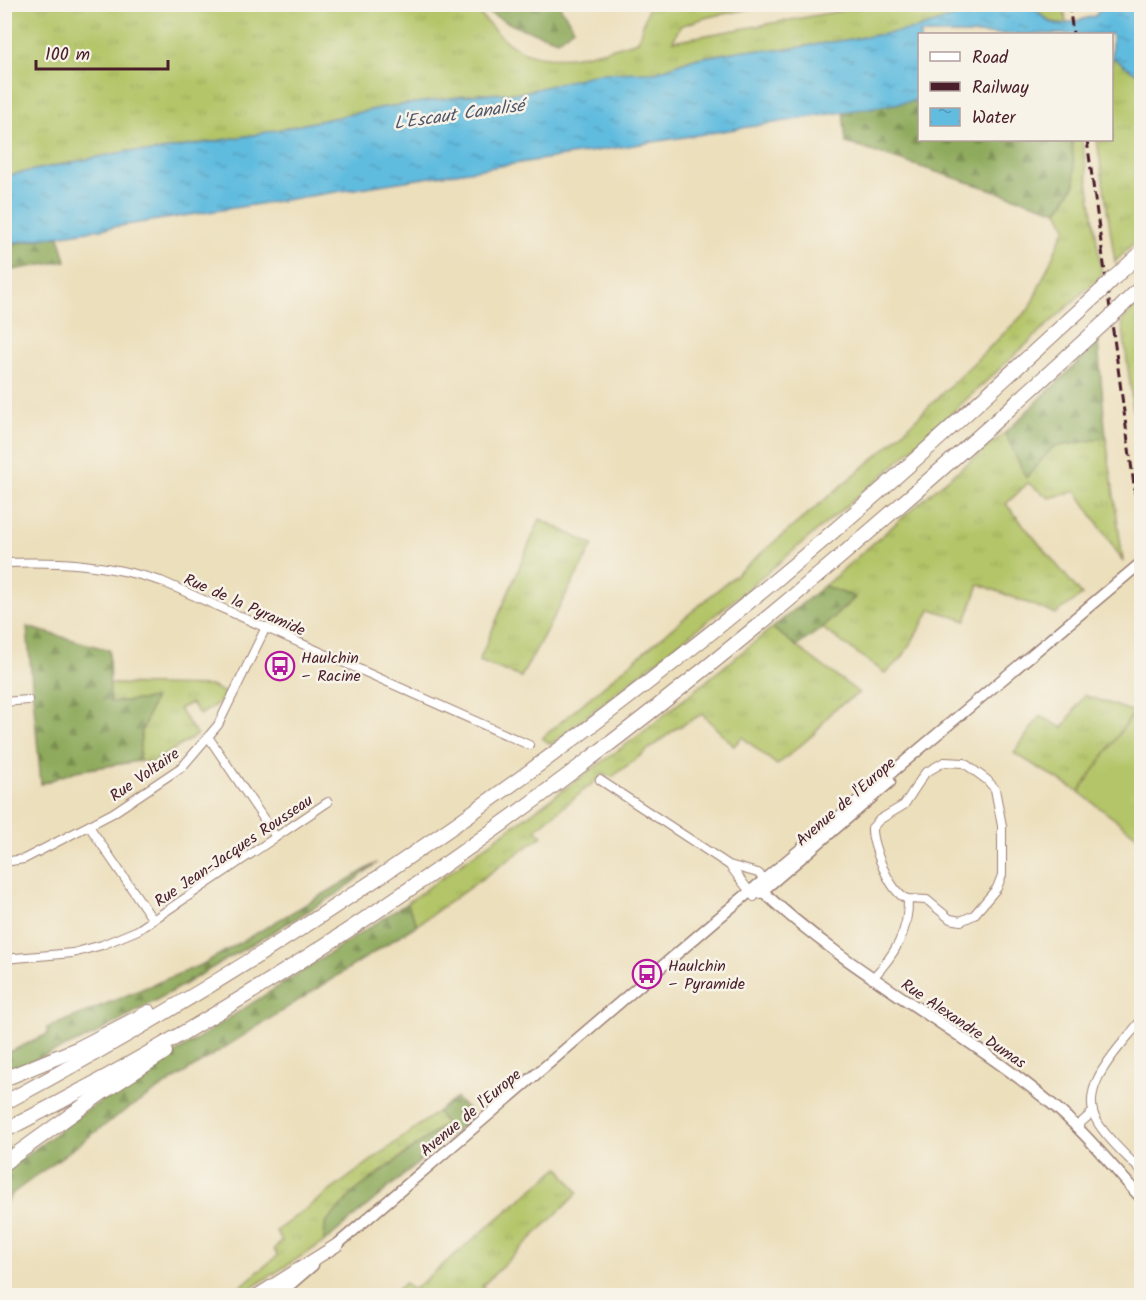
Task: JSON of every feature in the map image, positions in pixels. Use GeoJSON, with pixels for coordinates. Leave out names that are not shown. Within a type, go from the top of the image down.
{"type":"FeatureCollection","features":[{"type":"Feature","properties":{"kind":"highway"},"geometry":{"type":"LineString","coordinates":[[4,1103],[126,1036],[250,962],[448,831],[641,688],[870,500],[1142,252]]}},
{"type":"Feature","properties":{"kind":"highway"},"geometry":{"type":"LineString","coordinates":[[4,1131],[112,1072],[262,984],[467,848],[676,693],[884,521],[1142,286]]}},
{"type":"Feature","properties":{"kind":"highway"},"geometry":{"type":"LineString","coordinates":[[4,1079],[90,1043],[200,985],[250,962]]}},
{"type":"Feature","properties":{"kind":"highway"},"geometry":{"type":"LineString","coordinates":[[4,1163],[103,1092],[220,1016],[262,984]]}},
{"type":"Feature","properties":{"kind":"main road","name":"Avenue de l'Europe"},"geometry":{"type":"LineString","coordinates":[[277,1296],[683,951],[859,810],[937,736],[1138,565]]}},
{"type":"Feature","properties":{"kind":"main road","name":"Rue Alexandre Dumas"},"geometry":{"type":"LineString","coordinates":[[760,888],[873,979],[1024,1082],[1076,1126],[1142,1199]]}},
{"type":"Feature","properties":{"kind":"main road"},"geometry":{"type":"LineString","coordinates":[[256,1296],[337,1245]]}},
{"type":"Feature","properties":{"kind":"street","name":"Rue de la Pyramide"},"geometry":{"type":"LineString","coordinates":[[4,563],[70,562],[129,572],[168,584],[529,745]]}},
{"type":"Feature","properties":{"kind":"street","name":"Rue Voltaire"},"geometry":{"type":"LineString","coordinates":[[4,862],[20,860],[43,850],[89,826],[174,774],[209,738],[266,627]]}},
{"type":"Feature","properties":{"kind":"street"},"geometry":{"type":"LineString","coordinates":[[4,702],[28,700]]}},
{"type":"Feature","properties":{"kind":"street"},"geometry":{"type":"LineString","coordinates":[[209,738],[276,837]]}},
{"type":"Feature","properties":{"kind":"street"},"geometry":{"type":"LineString","coordinates":[[948,761],[964,763],[987,780],[994,789],[1002,826],[1000,852],[1003,872],[1000,884],[974,915],[961,921],[950,919],[927,900],[908,899],[902,898],[897,892],[878,855],[873,828],[879,820],[904,805],[919,779],[928,771],[948,761]]}},
{"type":"Feature","properties":{"kind":"street"},"geometry":{"type":"LineString","coordinates":[[600,780],[760,888]]}},
{"type":"Feature","properties":{"kind":"street","name":"Rue Jean-Jacques Rousseau"},"geometry":{"type":"LineString","coordinates":[[4,959],[60,956],[126,936],[328,802]]}},
{"type":"Feature","properties":{"kind":"street"},"geometry":{"type":"LineString","coordinates":[[89,826],[153,920]]}},
{"type":"Feature","properties":{"kind":"street"},"geometry":{"type":"LineString","coordinates":[[729,865],[754,871],[760,888]]}},
{"type":"Feature","properties":{"kind":"street"},"geometry":{"type":"LineString","coordinates":[[873,979],[896,951],[906,924],[908,899]]}},
{"type":"Feature","properties":{"kind":"street"},"geometry":{"type":"LineString","coordinates":[[1142,1019],[1101,1073],[1092,1096],[1093,1112],[1101,1128],[1142,1172]]}},
{"type":"Feature","properties":{"kind":"street"},"geometry":{"type":"LineString","coordinates":[[1132,1032],[1142,1028]]}},
{"type":"Feature","properties":{"kind":"street"},"geometry":{"type":"LineString","coordinates":[[1076,1126],[1093,1112]]}},
{"type":"Feature","properties":{"kind":"green space"},"geometry":{"type":"Polygon","coordinates":[[[4,5],[471,5],[507,42],[522,51],[554,58],[589,54],[638,41],[649,5],[770,5],[708,17],[680,26],[673,41],[874,5],[1064,5],[1066,24],[1051,22],[1035,9],[966,13],[916,29],[781,50],[745,50],[692,59],[656,72],[574,81],[520,93],[479,94],[380,108],[253,135],[150,152],[128,151],[5,176],[4,5]]]}},
{"type":"Feature","properties":{"kind":"green space"},"geometry":{"type":"Polygon","coordinates":[[[473,5],[559,5],[574,28],[558,40],[517,27],[473,5]]]}},
{"type":"Feature","properties":{"kind":"green space"},"geometry":{"type":"Polygon","coordinates":[[[1113,58],[1136,73],[1142,74],[1141,236],[1115,262],[1097,141],[1113,141],[1113,58]]]}},
{"type":"Feature","properties":{"kind":"green space"},"geometry":{"type":"Polygon","coordinates":[[[918,100],[918,141],[1072,141],[1075,184],[1058,211],[846,143],[843,110],[918,100]]]}},
{"type":"Feature","properties":{"kind":"green space"},"geometry":{"type":"Polygon","coordinates":[[[1072,141],[1082,141],[1102,275],[887,472],[739,596],[551,744],[542,738],[886,448],[1029,309],[1066,227],[1058,211],[1075,184],[1072,141]]]}},
{"type":"Feature","properties":{"kind":"green space"},"geometry":{"type":"Polygon","coordinates":[[[59,236],[66,261],[5,271],[5,245],[59,236]]]}},
{"type":"Feature","properties":{"kind":"green space"},"geometry":{"type":"Polygon","coordinates":[[[1141,301],[1141,470],[1122,321],[1141,301]]]}},
{"type":"Feature","properties":{"kind":"green space"},"geometry":{"type":"Polygon","coordinates":[[[1098,343],[1106,438],[1053,447],[1026,478],[1005,433],[1098,343]]]}},
{"type":"Feature","properties":{"kind":"green space"},"geometry":{"type":"Polygon","coordinates":[[[1005,433],[1026,477],[1053,447],[1106,438],[1123,561],[1076,491],[1049,498],[1028,483],[1006,504],[1082,595],[1055,614],[979,584],[966,621],[931,609],[902,658],[885,673],[822,628],[855,598],[824,586],[939,486],[1005,433]]]}},
{"type":"Feature","properties":{"kind":"green space"},"geometry":{"type":"Polygon","coordinates":[[[540,519],[593,545],[521,677],[479,661],[540,519]]]}},
{"type":"Feature","properties":{"kind":"green space"},"geometry":{"type":"Polygon","coordinates":[[[824,586],[855,597],[822,628],[797,646],[772,628],[824,586]]]}},
{"type":"Feature","properties":{"kind":"green space"},"geometry":{"type":"Polygon","coordinates":[[[27,627],[109,650],[110,702],[154,699],[141,734],[139,761],[76,771],[41,784],[27,627]]]}},
{"type":"Feature","properties":{"kind":"green space"},"geometry":{"type":"Polygon","coordinates":[[[772,628],[859,693],[833,710],[815,733],[777,765],[742,737],[734,746],[702,714],[677,728],[612,777],[603,775],[536,829],[542,836],[417,925],[407,903],[642,733],[772,628]]]}},
{"type":"Feature","properties":{"kind":"green space"},"geometry":{"type":"Polygon","coordinates":[[[109,684],[211,686],[227,694],[223,700],[200,715],[191,703],[179,709],[197,735],[147,766],[147,761],[139,761],[141,734],[154,699],[110,702],[109,684]]]}},
{"type":"Feature","properties":{"kind":"green space"},"geometry":{"type":"Polygon","coordinates":[[[1084,695],[1134,712],[1079,792],[1014,753],[1040,716],[1063,728],[1084,695]]]}},
{"type":"Feature","properties":{"kind":"green space"},"geometry":{"type":"Polygon","coordinates":[[[1134,712],[1141,716],[1141,839],[1079,792],[1134,712]]]}},
{"type":"Feature","properties":{"kind":"green space"},"geometry":{"type":"Polygon","coordinates":[[[377,863],[337,894],[183,985],[92,1036],[5,1072],[5,1054],[48,1034],[47,1028],[203,964],[377,863]]]}},
{"type":"Feature","properties":{"kind":"green space"},"geometry":{"type":"Polygon","coordinates":[[[407,903],[417,925],[120,1114],[13,1193],[5,1204],[5,1142],[19,1161],[81,1114],[407,903]]]}},
{"type":"Feature","properties":{"kind":"green space"},"geometry":{"type":"Polygon","coordinates":[[[456,1098],[470,1112],[469,1120],[324,1242],[325,1224],[354,1192],[446,1124],[437,1112],[456,1098]]]}},
{"type":"Feature","properties":{"kind":"green space"},"geometry":{"type":"Polygon","coordinates":[[[437,1112],[446,1123],[354,1192],[326,1224],[324,1242],[240,1295],[229,1296],[277,1256],[274,1249],[282,1241],[276,1231],[437,1112]]]}},
{"type":"Feature","properties":{"kind":"green space"},"geometry":{"type":"Polygon","coordinates":[[[559,1167],[578,1193],[482,1286],[490,1295],[390,1295],[405,1283],[413,1290],[559,1167]]]}},
{"type":"Feature","properties":{"kind":"water","name":"L'Escaut Canalisé"},"geometry":{"type":"Polygon","coordinates":[[[1104,5],[1141,5],[1141,73],[1136,73],[1113,58],[1113,33],[918,33],[918,100],[5,244],[5,176],[128,151],[150,152],[253,135],[380,108],[480,94],[520,93],[600,73],[656,72],[692,59],[745,50],[781,50],[916,29],[966,13],[1022,6],[1035,9],[1050,22],[1061,25],[1095,16],[1104,5]]]}},
{"type":"Feature","properties":{"kind":"railway"},"geometry":{"type":"LineString","coordinates":[[1069,4],[1073,33]]}},
{"type":"Feature","properties":{"kind":"railway"},"geometry":{"type":"LineString","coordinates":[[1087,141],[1142,544]]}},
{"type":"Feature","properties":{"kind":"place","name":"Haulchin – Racine"},"geometry":{"type":"Point","coordinates":[280,666]}},
{"type":"Feature","properties":{"kind":"place","name":"Haulchin – Pyramide"},"geometry":{"type":"Point","coordinates":[647,974]}}]}
